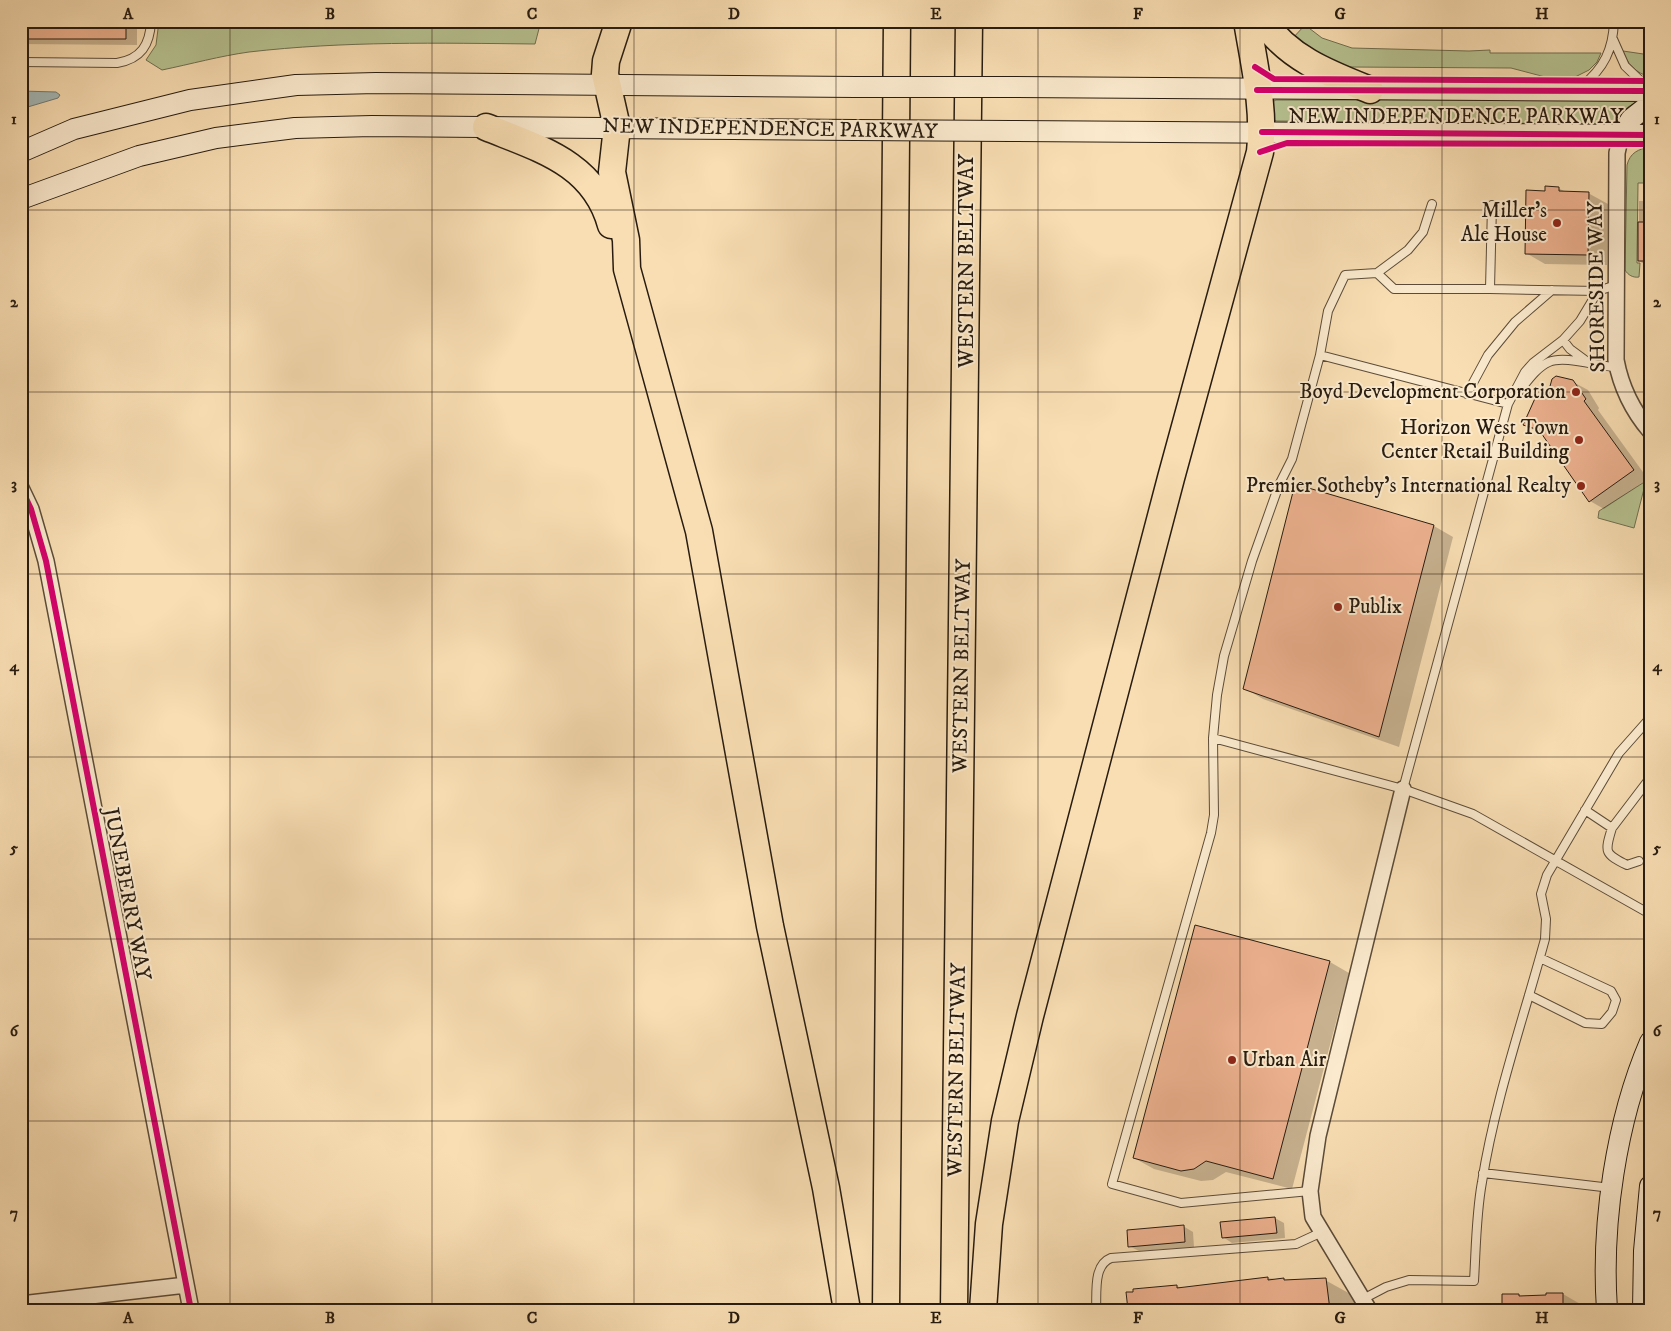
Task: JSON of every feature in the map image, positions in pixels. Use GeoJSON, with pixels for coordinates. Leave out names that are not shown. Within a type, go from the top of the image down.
{"type":"FeatureCollection","features":[{"type":"Feature","properties":{"kind":"highway"},"geometry":{"type":"LineString","coordinates":[[619,21],[606,61],[605,74],[617,127],[612,172],[626,240],[628,269]]}},
{"type":"Feature","properties":{"kind":"highway"},"geometry":{"type":"LineString","coordinates":[[886,1310],[897,21]]}},
{"type":"Feature","properties":{"kind":"highway","name":"WESTERN BELTWAY"},"geometry":{"type":"LineString","coordinates":[[954,1310],[968,21]]}},
{"type":"Feature","properties":{"kind":"highway"},"geometry":{"type":"LineString","coordinates":[[983,1310],[989,1224],[1005,1121],[1030,1016],[1171,478],[1260,152],[1262,132],[1247,21]]}},
{"type":"Feature","properties":{"kind":"highway"},"geometry":{"type":"LineString","coordinates":[[1263,21],[1292,52],[1316,68],[1370,90]]}},
{"type":"Feature","properties":{"kind":"highway"},"geometry":{"type":"LineString","coordinates":[[486,127],[558,157],[579,173],[597,194],[604,207],[628,269],[699,531],[770,926],[826,1188],[847,1310]]}},
{"type":"Feature","properties":{"kind":"main road","name":"NEW INDEPENDENCE PARKWAY"},"geometry":{"type":"LineString","coordinates":[[21,152],[74,129],[190,100],[296,85],[376,83],[1257,90],[1650,90]]}},
{"type":"Feature","properties":{"kind":"main road"},"geometry":{"type":"LineString","coordinates":[[1621,135],[1631,120],[1650,104]]}},
{"type":"Feature","properties":{"kind":"main road","name":"NEW INDEPENDENCE PARKWAY"},"geometry":{"type":"LineString","coordinates":[[21,200],[139,156],[216,138],[295,128],[372,126],[617,127],[1650,135]]}},
{"type":"Feature","properties":{"kind":"main road"},"geometry":{"type":"LineString","coordinates":[[1607,1310],[1608,1248],[1612,1188],[1622,1134],[1640,1066],[1650,1042]]}},
{"type":"Feature","properties":{"kind":"main road"},"geometry":{"type":"LineString","coordinates":[[1643,1310],[1644,1251],[1650,1186]]}},
{"type":"Feature","properties":{"kind":"street","name":"SHORESIDE WAY"},"geometry":{"type":"LineString","coordinates":[[1621,135],[1617,153],[1617,368],[1620,381],[1631,406],[1650,431]]}},
{"type":"Feature","properties":{"kind":"street","name":"JUNEBERRY WAY"},"geometry":{"type":"LineString","coordinates":[[21,488],[31,509],[46,561],[190,1310]]}},
{"type":"Feature","properties":{"kind":"street"},"geometry":{"type":"LineString","coordinates":[[1366,1304],[1313,1217],[1310,1191],[1318,1136],[1403,788]]}},
{"type":"Feature","properties":{"kind":"street"},"geometry":{"type":"LineString","coordinates":[[21,1304],[186,1285]]}},
{"type":"Feature","properties":{"kind":"lane"},"geometry":{"type":"LineString","coordinates":[[21,62],[117,63],[129,61],[138,56],[146,46],[150,34],[151,21]]}},
{"type":"Feature","properties":{"kind":"lane"},"geometry":{"type":"LineString","coordinates":[[1577,90],[1603,66],[1613,39],[1614,21]]}},
{"type":"Feature","properties":{"kind":"lane"},"geometry":{"type":"LineString","coordinates":[[1613,39],[1625,66],[1650,90]]}},
{"type":"Feature","properties":{"kind":"lane"},"geometry":{"type":"LineString","coordinates":[[1310,1191],[1181,1203],[1112,1184],[1211,833],[1214,815],[1212,738],[1224,656],[1252,561],[1279,485],[1292,459],[1320,355],[1328,311],[1345,275],[1377,273],[1408,250],[1423,232],[1432,204]]}},
{"type":"Feature","properties":{"kind":"lane"},"geometry":{"type":"LineString","coordinates":[[1490,289],[1492,205]]}},
{"type":"Feature","properties":{"kind":"lane"},"geometry":{"type":"LineString","coordinates":[[1377,273],[1394,289],[1598,291],[1616,285]]}},
{"type":"Feature","properties":{"kind":"lane"},"geometry":{"type":"LineString","coordinates":[[1467,394],[1488,355],[1515,322],[1552,290]]}},
{"type":"Feature","properties":{"kind":"lane"},"geometry":{"type":"LineString","coordinates":[[1403,788],[1508,404],[1525,372],[1545,352],[1563,340],[1580,321],[1598,291]]}},
{"type":"Feature","properties":{"kind":"lane"},"geometry":{"type":"LineString","coordinates":[[1563,340],[1570,349],[1589,363]]}},
{"type":"Feature","properties":{"kind":"lane"},"geometry":{"type":"LineString","coordinates":[[1320,355],[1508,404]]}},
{"type":"Feature","properties":{"kind":"lane"},"geometry":{"type":"LineString","coordinates":[[1508,404],[1540,368],[1549,362],[1559,360],[1617,368]]}},
{"type":"Feature","properties":{"kind":"lane"},"geometry":{"type":"LineString","coordinates":[[1366,1304],[1386,1287],[1409,1280],[1474,1281],[1484,1172],[1495,1115],[1545,939],[1546,919],[1541,894],[1554,860],[1584,810],[1620,753],[1650,718]]}},
{"type":"Feature","properties":{"kind":"lane"},"geometry":{"type":"LineString","coordinates":[[1212,738],[1403,788],[1473,814],[1650,914]]}},
{"type":"Feature","properties":{"kind":"lane"},"geometry":{"type":"LineString","coordinates":[[1639,861],[1628,865],[1610,856],[1607,850],[1607,843],[1612,828],[1650,778]]}},
{"type":"Feature","properties":{"kind":"lane"},"geometry":{"type":"LineString","coordinates":[[1584,810],[1612,828]]}},
{"type":"Feature","properties":{"kind":"lane"},"geometry":{"type":"LineString","coordinates":[[1529,996],[1585,1023],[1602,1024],[1612,1012],[1616,1000],[1611,991],[1540,958]]}},
{"type":"Feature","properties":{"kind":"lane"},"geometry":{"type":"LineString","coordinates":[[1484,1172],[1612,1188]]}},
{"type":"Feature","properties":{"kind":"lane"},"geometry":{"type":"LineString","coordinates":[[1096,1310],[1099,1268],[1103,1261],[1111,1258],[1296,1244],[1322,1232]]}},
{"type":"Feature","properties":{"kind":"green space"},"geometry":{"type":"Polygon","coordinates":[[[159,21],[541,21],[535,44],[392,44],[285,48],[249,52],[162,70],[146,60],[156,45],[159,21]]]}},
{"type":"Feature","properties":{"kind":"green space"},"geometry":{"type":"Polygon","coordinates":[[[1305,25],[1322,38],[1352,48],[1490,50],[1490,53],[1601,53],[1597,62],[1589,70],[1573,78],[1549,78],[1511,68],[1350,67],[1341,66],[1291,40],[1305,25]]]}},
{"type":"Feature","properties":{"kind":"green space"},"geometry":{"type":"Polygon","coordinates":[[[1623,51],[1650,55],[1650,77],[1640,73],[1633,67],[1623,51]]]}},
{"type":"Feature","properties":{"kind":"green space"},"geometry":{"type":"Polygon","coordinates":[[[1276,100],[1640,100],[1628,107],[1611,124],[1277,121],[1272,120],[1272,102],[1276,100]]]}},
{"type":"Feature","properties":{"kind":"green space"},"geometry":{"type":"Polygon","coordinates":[[[1650,147],[1650,183],[1638,183],[1637,263],[1640,263],[1639,277],[1635,277],[1629,275],[1625,270],[1627,165],[1630,157],[1635,152],[1650,147]]]}},
{"type":"Feature","properties":{"kind":"green space"},"geometry":{"type":"Polygon","coordinates":[[[1646,481],[1634,528],[1598,518],[1599,511],[1646,481]]]}},
{"type":"Feature","properties":{"kind":"shaded area"},"geometry":{"type":"Polygon","coordinates":[[[21,91],[56,92],[60,95],[58,98],[21,109],[21,91]]]}},
{"type":"Feature","properties":{"kind":"building"},"geometry":{"type":"Polygon","coordinates":[[[21,21],[126,22],[126,39],[21,39],[21,21]]]}},
{"type":"Feature","properties":{"kind":"building","name":"Miller's Ale House"},"geometry":{"type":"Polygon","coordinates":[[[1545,186],[1559,187],[1559,191],[1589,192],[1588,255],[1525,254],[1526,190],[1545,191],[1545,186]]]}},
{"type":"Feature","properties":{"kind":"building"},"geometry":{"type":"Polygon","coordinates":[[[1638,222],[1650,222],[1650,261],[1638,261],[1638,222]]]}},
{"type":"Feature","properties":{"kind":"building","name":"Horizon West Town Center Retail Building"},"geometry":{"type":"Polygon","coordinates":[[[1556,376],[1573,380],[1586,399],[1584,401],[1634,470],[1589,502],[1539,430],[1523,425],[1537,394],[1547,397],[1552,379],[1556,376]]]}},
{"type":"Feature","properties":{"kind":"building","name":"Publix"},"geometry":{"type":"Polygon","coordinates":[[[1295,484],[1434,525],[1379,737],[1243,689],[1295,484]]]}},
{"type":"Feature","properties":{"kind":"building","name":"Urban Air"},"geometry":{"type":"Polygon","coordinates":[[[1195,925],[1330,961],[1273,1179],[1206,1161],[1194,1169],[1181,1171],[1133,1158],[1195,925]]]}},
{"type":"Feature","properties":{"kind":"building"},"geometry":{"type":"Polygon","coordinates":[[[1275,1217],[1277,1233],[1222,1238],[1220,1222],[1275,1217]]]}},
{"type":"Feature","properties":{"kind":"building"},"geometry":{"type":"Polygon","coordinates":[[[1184,1225],[1185,1242],[1128,1247],[1127,1230],[1184,1225]]]}},
{"type":"Feature","properties":{"kind":"building"},"geometry":{"type":"Polygon","coordinates":[[[1268,1277],[1268,1280],[1326,1278],[1330,1310],[1128,1310],[1126,1292],[1133,1292],[1133,1289],[1177,1285],[1177,1288],[1268,1277]]]}},
{"type":"Feature","properties":{"kind":"building"},"geometry":{"type":"Polygon","coordinates":[[[1546,1293],[1563,1293],[1563,1308],[1502,1310],[1502,1294],[1519,1294],[1519,1296],[1546,1295],[1546,1293]]]}},
{"type":"Feature","properties":{"kind":"cycle path"},"geometry":{"type":"LineString","coordinates":[[1255,67],[1274,79],[1650,81]]}},
{"type":"Feature","properties":{"kind":"cycle path"},"geometry":{"type":"LineString","coordinates":[[1257,90],[1650,91]]}},
{"type":"Feature","properties":{"kind":"cycle path"},"geometry":{"type":"LineString","coordinates":[[1262,132],[1650,135]]}},
{"type":"Feature","properties":{"kind":"cycle path"},"geometry":{"type":"LineString","coordinates":[[1260,152],[1287,143],[1650,144]]}},
{"type":"Feature","properties":{"kind":"cycle path"},"geometry":{"type":"LineString","coordinates":[[21,488],[31,509],[46,561],[191,1310]]}},
{"type":"Feature","properties":{"kind":"place","name":"Miller's Ale House"},"geometry":{"type":"Point","coordinates":[1557,223]}},
{"type":"Feature","properties":{"kind":"place","name":"Boyd Development Corporation"},"geometry":{"type":"Point","coordinates":[1576,392]}},
{"type":"Feature","properties":{"kind":"place","name":"Horizon West Town Center Retail Building"},"geometry":{"type":"Point","coordinates":[1579,440]}},
{"type":"Feature","properties":{"kind":"place","name":"Premier Sotheby's International Realty"},"geometry":{"type":"Point","coordinates":[1581,486]}},
{"type":"Feature","properties":{"kind":"place","name":"Publix"},"geometry":{"type":"Point","coordinates":[1338,607]}},
{"type":"Feature","properties":{"kind":"place","name":"Urban Air"},"geometry":{"type":"Point","coordinates":[1232,1060]}}]}
